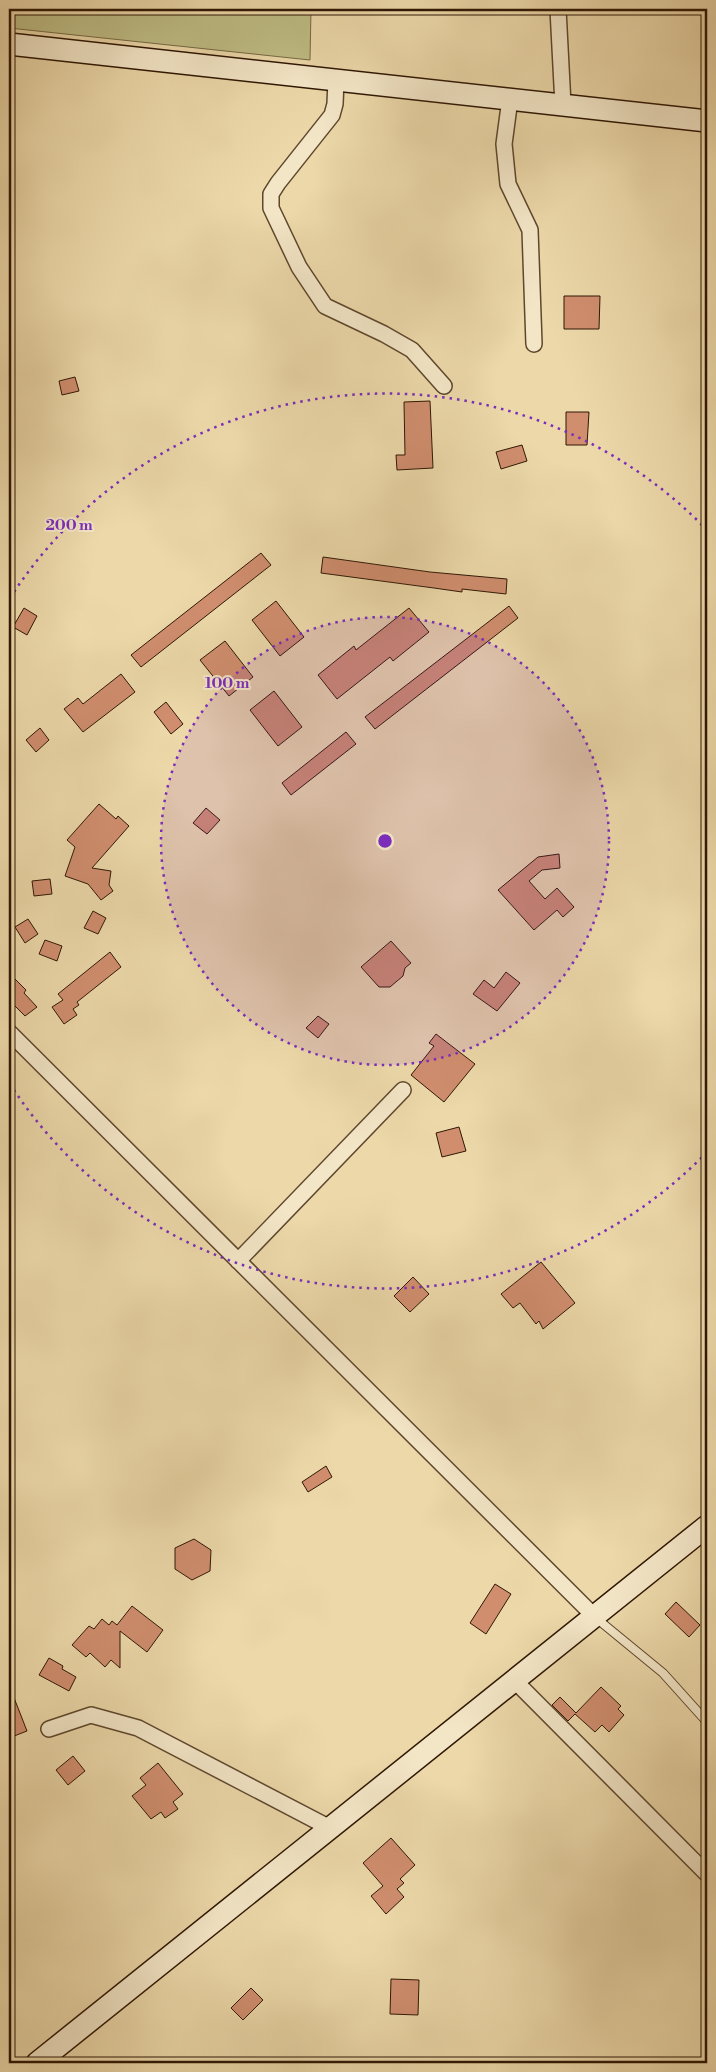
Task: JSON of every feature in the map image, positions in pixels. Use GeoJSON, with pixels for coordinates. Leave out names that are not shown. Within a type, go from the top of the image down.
{"type":"FeatureCollection","features":[{"type":"Feature","properties":{"kind":"street"},"geometry":{"type":"LineString","coordinates":[[558,9],[563,105]]}},
{"type":"Feature","properties":{"kind":"street"},"geometry":{"type":"LineString","coordinates":[[9,44],[707,121]]}},
{"type":"Feature","properties":{"kind":"street"},"geometry":{"type":"LineString","coordinates":[[336,80],[335,104],[332,115],[278,183],[271,194],[271,208],[299,267],[325,306],[384,334],[412,350],[444,386]]}},
{"type":"Feature","properties":{"kind":"street"},"geometry":{"type":"LineString","coordinates":[[510,99],[504,144],[508,184],[530,230],[534,344]]}},
{"type":"Feature","properties":{"kind":"street"},"geometry":{"type":"LineString","coordinates":[[9,1032],[594,1616]]}},
{"type":"Feature","properties":{"kind":"street"},"geometry":{"type":"LineString","coordinates":[[238,1261],[403,1090]]}},
{"type":"Feature","properties":{"kind":"street"},"geometry":{"type":"LineString","coordinates":[[37,2063],[707,1526]]}},
{"type":"Feature","properties":{"kind":"street"},"geometry":{"type":"LineString","coordinates":[[514,1680],[707,1874]]}},
{"type":"Feature","properties":{"kind":"street"},"geometry":{"type":"LineString","coordinates":[[49,1729],[91,1715],[138,1728],[330,1828]]}},
{"type":"Feature","properties":{"kind":"lane"},"geometry":{"type":"LineString","coordinates":[[594,1616],[663,1674],[707,1722]]}},
{"type":"Feature","properties":{"kind":"shaded area"},"geometry":{"type":"Polygon","coordinates":[[[9,9],[311,9],[310,60],[9,28],[9,9]]]}},
{"type":"Feature","properties":{"kind":"building"},"geometry":{"type":"Polygon","coordinates":[[[564,296],[600,296],[599,329],[564,329],[564,296]]]}},
{"type":"Feature","properties":{"kind":"building"},"geometry":{"type":"Polygon","coordinates":[[[75,377],[79,391],[62,395],[59,381],[75,377]]]}},
{"type":"Feature","properties":{"kind":"building"},"geometry":{"type":"Polygon","coordinates":[[[430,401],[433,468],[397,470],[396,455],[405,455],[404,402],[430,401]]]}},
{"type":"Feature","properties":{"kind":"building"},"geometry":{"type":"Polygon","coordinates":[[[566,412],[589,412],[587,445],[566,445],[566,412]]]}},
{"type":"Feature","properties":{"kind":"building"},"geometry":{"type":"Polygon","coordinates":[[[522,445],[527,461],[501,469],[496,452],[522,445]]]}},
{"type":"Feature","properties":{"kind":"building"},"geometry":{"type":"Polygon","coordinates":[[[261,553],[271,565],[141,667],[131,655],[261,553]]]}},
{"type":"Feature","properties":{"kind":"building"},"geometry":{"type":"Polygon","coordinates":[[[323,557],[430,572],[507,579],[506,594],[462,589],[462,592],[321,573],[323,557]]]}},
{"type":"Feature","properties":{"kind":"building"},"geometry":{"type":"Polygon","coordinates":[[[276,601],[304,637],[280,656],[252,620],[276,601]]]}},
{"type":"Feature","properties":{"kind":"building"},"geometry":{"type":"Polygon","coordinates":[[[509,606],[518,618],[375,729],[365,717],[509,606]]]}},
{"type":"Feature","properties":{"kind":"building"},"geometry":{"type":"Polygon","coordinates":[[[24,608],[37,616],[27,635],[13,627],[24,608]]]}},
{"type":"Feature","properties":{"kind":"building"},"geometry":{"type":"Polygon","coordinates":[[[409,608],[429,632],[393,661],[390,657],[337,699],[318,675],[354,646],[356,650],[409,608]]]}},
{"type":"Feature","properties":{"kind":"building"},"geometry":{"type":"Polygon","coordinates":[[[225,641],[253,677],[229,696],[200,660],[225,641]]]}},
{"type":"Feature","properties":{"kind":"building"},"geometry":{"type":"Polygon","coordinates":[[[121,674],[135,692],[83,732],[64,709],[78,698],[83,704],[121,674]]]}},
{"type":"Feature","properties":{"kind":"building"},"geometry":{"type":"Polygon","coordinates":[[[274,691],[302,727],[278,746],[250,710],[274,691]]]}},
{"type":"Feature","properties":{"kind":"building"},"geometry":{"type":"Polygon","coordinates":[[[166,702],[183,724],[171,734],[154,712],[166,702]]]}},
{"type":"Feature","properties":{"kind":"building"},"geometry":{"type":"Polygon","coordinates":[[[40,728],[49,740],[36,752],[26,740],[40,728]]]}},
{"type":"Feature","properties":{"kind":"building"},"geometry":{"type":"Polygon","coordinates":[[[346,732],[356,744],[291,795],[282,783],[346,732]]]}},
{"type":"Feature","properties":{"kind":"building"},"geometry":{"type":"Polygon","coordinates":[[[99,804],[116,819],[118,816],[129,826],[92,868],[111,871],[109,885],[113,891],[101,900],[88,884],[65,876],[75,847],[67,840],[99,804]]]}},
{"type":"Feature","properties":{"kind":"building"},"geometry":{"type":"Polygon","coordinates":[[[206,808],[220,820],[207,834],[193,823],[206,808]]]}},
{"type":"Feature","properties":{"kind":"building"},"geometry":{"type":"Polygon","coordinates":[[[559,854],[560,868],[542,870],[529,881],[545,899],[557,888],[574,907],[563,917],[557,910],[534,930],[498,890],[538,857],[559,854]]]}},
{"type":"Feature","properties":{"kind":"building"},"geometry":{"type":"Polygon","coordinates":[[[50,879],[52,894],[34,896],[32,881],[50,879]]]}},
{"type":"Feature","properties":{"kind":"building"},"geometry":{"type":"Polygon","coordinates":[[[93,911],[106,918],[98,934],[84,928],[93,911]]]}},
{"type":"Feature","properties":{"kind":"building"},"geometry":{"type":"Polygon","coordinates":[[[28,919],[38,934],[25,943],[15,927],[28,919]]]}},
{"type":"Feature","properties":{"kind":"building"},"geometry":{"type":"Polygon","coordinates":[[[45,940],[62,946],[57,961],[39,954],[45,940]]]}},
{"type":"Feature","properties":{"kind":"building"},"geometry":{"type":"Polygon","coordinates":[[[391,941],[411,963],[405,968],[403,976],[390,987],[379,987],[361,967],[391,941]]]}},
{"type":"Feature","properties":{"kind":"building"},"geometry":{"type":"Polygon","coordinates":[[[110,952],[121,967],[77,1002],[79,1005],[73,1009],[77,1015],[64,1024],[52,1007],[63,1000],[58,994],[110,952]]]}},
{"type":"Feature","properties":{"kind":"building"},"geometry":{"type":"Polygon","coordinates":[[[506,972],[520,983],[497,1011],[473,994],[484,980],[494,988],[506,972]]]}},
{"type":"Feature","properties":{"kind":"building"},"geometry":{"type":"Polygon","coordinates":[[[9,973],[26,990],[24,993],[37,1007],[25,1016],[9,1000],[9,973]]]}},
{"type":"Feature","properties":{"kind":"building"},"geometry":{"type":"Polygon","coordinates":[[[318,1016],[329,1024],[318,1038],[306,1028],[318,1016]]]}},
{"type":"Feature","properties":{"kind":"building"},"geometry":{"type":"Polygon","coordinates":[[[436,1034],[475,1064],[444,1102],[411,1075],[434,1046],[429,1043],[436,1034]]]}},
{"type":"Feature","properties":{"kind":"building"},"geometry":{"type":"Polygon","coordinates":[[[459,1127],[466,1151],[442,1157],[436,1133],[459,1127]]]}},
{"type":"Feature","properties":{"kind":"building"},"geometry":{"type":"Polygon","coordinates":[[[541,1262],[575,1303],[543,1329],[539,1321],[536,1324],[520,1303],[513,1308],[501,1294],[541,1262]]]}},
{"type":"Feature","properties":{"kind":"building"},"geometry":{"type":"Polygon","coordinates":[[[413,1277],[429,1294],[410,1312],[394,1296],[413,1277]]]}},
{"type":"Feature","properties":{"kind":"building"},"geometry":{"type":"Polygon","coordinates":[[[326,1466],[332,1477],[308,1492],[302,1482],[326,1466]]]}},
{"type":"Feature","properties":{"kind":"building"},"geometry":{"type":"Polygon","coordinates":[[[194,1539],[211,1550],[210,1571],[192,1580],[175,1569],[175,1548],[194,1539]]]}},
{"type":"Feature","properties":{"kind":"building"},"geometry":{"type":"Polygon","coordinates":[[[495,1584],[511,1594],[486,1634],[470,1623],[495,1584]]]}},
{"type":"Feature","properties":{"kind":"building"},"geometry":{"type":"Polygon","coordinates":[[[676,1602],[700,1625],[689,1637],[665,1614],[676,1602]]]}},
{"type":"Feature","properties":{"kind":"building"},"geometry":{"type":"Polygon","coordinates":[[[132,1606],[163,1630],[147,1652],[120,1631],[120,1668],[111,1660],[105,1667],[90,1653],[86,1657],[72,1645],[89,1626],[94,1629],[102,1619],[109,1625],[112,1621],[117,1625],[132,1606]]]}},
{"type":"Feature","properties":{"kind":"building"},"geometry":{"type":"Polygon","coordinates":[[[49,1658],[63,1666],[62,1669],[76,1677],[69,1691],[39,1675],[49,1658]]]}},
{"type":"Feature","properties":{"kind":"building"},"geometry":{"type":"Polygon","coordinates":[[[9,1685],[27,1731],[9,1738],[9,1685]]]}},
{"type":"Feature","properties":{"kind":"building"},"geometry":{"type":"Polygon","coordinates":[[[601,1687],[621,1706],[618,1709],[624,1715],[609,1732],[602,1725],[595,1732],[575,1714],[568,1721],[552,1705],[560,1697],[576,1713],[601,1687]]]}},
{"type":"Feature","properties":{"kind":"building"},"geometry":{"type":"Polygon","coordinates":[[[73,1756],[85,1771],[68,1785],[56,1770],[73,1756]]]}},
{"type":"Feature","properties":{"kind":"building"},"geometry":{"type":"Polygon","coordinates":[[[158,1763],[183,1794],[173,1802],[178,1809],[165,1818],[161,1812],[151,1819],[132,1796],[146,1785],[140,1778],[158,1763]]]}},
{"type":"Feature","properties":{"kind":"building"},"geometry":{"type":"Polygon","coordinates":[[[391,1838],[415,1865],[400,1879],[404,1883],[397,1889],[404,1897],[386,1914],[371,1896],[383,1886],[363,1863],[391,1838]]]}},
{"type":"Feature","properties":{"kind":"building"},"geometry":{"type":"Polygon","coordinates":[[[391,1979],[419,1980],[418,2015],[390,2014],[391,1979]]]}},
{"type":"Feature","properties":{"kind":"building"},"geometry":{"type":"Polygon","coordinates":[[[251,1988],[263,2000],[243,2020],[231,2008],[251,1988]]]}}]}
